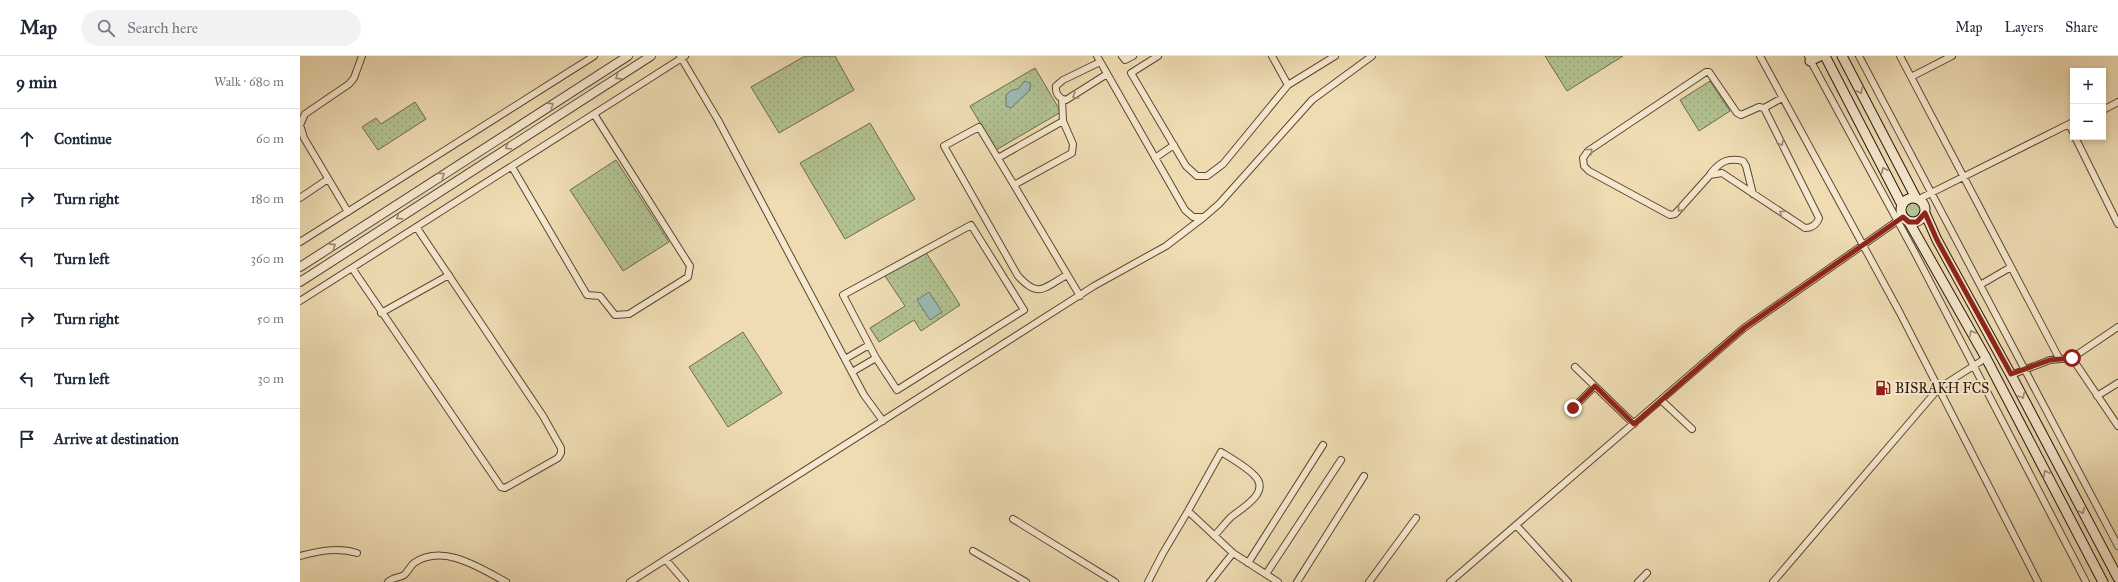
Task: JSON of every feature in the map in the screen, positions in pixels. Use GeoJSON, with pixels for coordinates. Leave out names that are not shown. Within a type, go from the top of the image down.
{"type":"FeatureCollection","features":[{"type":"Feature","properties":{"kind":"main road"},"geometry":{"type":"LineString","coordinates":[[1809,58],[1820,56]]}},
{"type":"Feature","properties":{"kind":"main road"},"geometry":{"type":"LineString","coordinates":[[1825,56],[1902,204],[1901,213],[1903,220],[1986,358],[2103,582]]}},
{"type":"Feature","properties":{"kind":"main road"},"geometry":{"type":"LineString","coordinates":[[1842,56],[1918,199],[1925,205],[1925,213],[1937,240],[2011,374],[2118,578]]}},
{"type":"Feature","properties":{"kind":"main road"},"geometry":{"type":"LineString","coordinates":[[1902,204],[1908,199],[1918,199]]}},
{"type":"Feature","properties":{"kind":"main road"},"geometry":{"type":"LineString","coordinates":[[1903,220],[1917,222],[1925,213]]}},
{"type":"Feature","properties":{"kind":"street"},"geometry":{"type":"LineString","coordinates":[[348,212],[304,138],[300,125],[305,114],[349,84],[354,78],[362,56]]}},
{"type":"Feature","properties":{"kind":"street"},"geometry":{"type":"LineString","coordinates":[[300,242],[594,56]]}},
{"type":"Feature","properties":{"kind":"street"},"geometry":{"type":"LineString","coordinates":[[300,266],[628,56]]}},
{"type":"Feature","properties":{"kind":"street"},"geometry":{"type":"LineString","coordinates":[[300,282],[651,56]]}},
{"type":"Feature","properties":{"kind":"street"},"geometry":{"type":"LineString","coordinates":[[1097,56],[1185,210],[1193,217],[1204,217]]}},
{"type":"Feature","properties":{"kind":"street"},"geometry":{"type":"LineString","coordinates":[[1122,56],[1126,60],[1133,56]]}},
{"type":"Feature","properties":{"kind":"street"},"geometry":{"type":"LineString","coordinates":[[1158,56],[1131,73],[1186,166],[1197,176],[1207,176],[1223,164],[1288,85],[1335,56]]}},
{"type":"Feature","properties":{"kind":"street"},"geometry":{"type":"LineString","coordinates":[[1272,56],[1288,85]]}},
{"type":"Feature","properties":{"kind":"street"},"geometry":{"type":"LineString","coordinates":[[630,582],[1080,296],[1166,246],[1219,204],[1312,100],[1372,56]]}},
{"type":"Feature","properties":{"kind":"street"},"geometry":{"type":"LineString","coordinates":[[1760,56],[1939,388],[2038,582]]}},
{"type":"Feature","properties":{"kind":"street"},"geometry":{"type":"LineString","coordinates":[[1859,56],[2118,546]]}},
{"type":"Feature","properties":{"kind":"street"},"geometry":{"type":"LineString","coordinates":[[1900,56],[2059,358]]}},
{"type":"Feature","properties":{"kind":"street"},"geometry":{"type":"LineString","coordinates":[[1911,77],[1952,56]]}},
{"type":"Feature","properties":{"kind":"street"},"geometry":{"type":"LineString","coordinates":[[300,301],[417,228],[682,57],[718,120],[864,395],[883,421]]}},
{"type":"Feature","properties":{"kind":"street"},"geometry":{"type":"LineString","coordinates":[[1809,58],[1903,220],[1915,253],[1972,366],[2086,582]]}},
{"type":"Feature","properties":{"kind":"street"},"geometry":{"type":"LineString","coordinates":[[1014,186],[1072,153],[1072,144],[1063,121],[1062,99],[1056,89],[1058,83],[1100,62]]}},
{"type":"Feature","properties":{"kind":"street"},"geometry":{"type":"LineString","coordinates":[[1753,194],[1746,166],[1743,161],[1733,159],[1724,161],[1675,214],[1670,215],[1589,172],[1584,166],[1583,158],[1588,151],[1706,72],[1709,72],[1737,113],[1741,115],[1759,107],[1764,108],[1782,98]]}},
{"type":"Feature","properties":{"kind":"street"},"geometry":{"type":"LineString","coordinates":[[1062,99],[1070,98],[1107,74]]}},
{"type":"Feature","properties":{"kind":"street"},"geometry":{"type":"LineString","coordinates":[[2106,108],[2118,102]]}},
{"type":"Feature","properties":{"kind":"street"},"geometry":{"type":"LineString","coordinates":[[1710,175],[1722,173],[1805,228],[1810,228],[1817,223],[1819,218],[1764,108]]}},
{"type":"Feature","properties":{"kind":"street"},"geometry":{"type":"LineString","coordinates":[[512,167],[587,295],[600,296],[615,315],[629,314],[688,277],[690,266],[594,114]]}},
{"type":"Feature","properties":{"kind":"street"},"geometry":{"type":"LineString","coordinates":[[998,158],[1063,121]]}},
{"type":"Feature","properties":{"kind":"street"},"geometry":{"type":"LineString","coordinates":[[1918,199],[2070,124]]}},
{"type":"Feature","properties":{"kind":"street"},"geometry":{"type":"LineString","coordinates":[[1067,275],[1039,290],[1032,289],[1018,276],[944,146],[979,127],[1080,296]]}},
{"type":"Feature","properties":{"kind":"street"},"geometry":{"type":"LineString","coordinates":[[2076,140],[2118,224]]}},
{"type":"Feature","properties":{"kind":"street"},"geometry":{"type":"LineString","coordinates":[[1155,158],[1174,145]]}},
{"type":"Feature","properties":{"kind":"street"},"geometry":{"type":"LineString","coordinates":[[300,198],[328,179]]}},
{"type":"Feature","properties":{"kind":"street"},"geometry":{"type":"LineString","coordinates":[[1450,582],[1744,328],[1863,245],[1903,220]]}},
{"type":"Feature","properties":{"kind":"street"},"geometry":{"type":"LineString","coordinates":[[971,225],[1024,310],[897,390],[876,358],[843,295],[971,225]]}},
{"type":"Feature","properties":{"kind":"street"},"geometry":{"type":"LineString","coordinates":[[352,268],[500,487],[505,488],[558,458],[562,454],[562,448],[543,416],[417,228]]}},
{"type":"Feature","properties":{"kind":"street"},"geometry":{"type":"LineString","coordinates":[[1980,285],[2011,267]]}},
{"type":"Feature","properties":{"kind":"street"},"geometry":{"type":"LineString","coordinates":[[381,313],[449,275]]}},
{"type":"Feature","properties":{"kind":"street"},"geometry":{"type":"LineString","coordinates":[[2011,374],[2059,358],[2072,358],[2118,327]]}},
{"type":"Feature","properties":{"kind":"street"},"geometry":{"type":"LineString","coordinates":[[845,358],[869,345]]}},
{"type":"Feature","properties":{"kind":"street"},"geometry":{"type":"LineString","coordinates":[[852,372],[876,358]]}},
{"type":"Feature","properties":{"kind":"street"},"geometry":{"type":"LineString","coordinates":[[1773,582],[1939,388],[1986,358]]}},
{"type":"Feature","properties":{"kind":"street"},"geometry":{"type":"LineString","coordinates":[[2072,358],[2118,426]]}},
{"type":"Feature","properties":{"kind":"street"},"geometry":{"type":"LineString","coordinates":[[1575,367],[1634,424]]}},
{"type":"Feature","properties":{"kind":"street"},"geometry":{"type":"LineString","coordinates":[[2097,396],[2118,383]]}},
{"type":"Feature","properties":{"kind":"street"},"geometry":{"type":"LineString","coordinates":[[1573,408],[1595,386]]}},
{"type":"Feature","properties":{"kind":"street"},"geometry":{"type":"LineString","coordinates":[[1661,400],[1692,429]]}},
{"type":"Feature","properties":{"kind":"street"},"geometry":{"type":"LineString","coordinates":[[1248,563],[1323,445]]}},
{"type":"Feature","properties":{"kind":"street"},"geometry":{"type":"LineString","coordinates":[[1148,582],[1220,452],[1255,475],[1259,483],[1256,497],[1230,518],[1214,536]]}},
{"type":"Feature","properties":{"kind":"street"},"geometry":{"type":"LineString","coordinates":[[1266,574],[1341,460]]}},
{"type":"Feature","properties":{"kind":"street"},"geometry":{"type":"LineString","coordinates":[[1297,582],[1364,476]]}},
{"type":"Feature","properties":{"kind":"street"},"geometry":{"type":"LineString","coordinates":[[1188,511],[1233,553],[1278,582]]}},
{"type":"Feature","properties":{"kind":"street"},"geometry":{"type":"LineString","coordinates":[[1013,518],[1115,582]]}},
{"type":"Feature","properties":{"kind":"street"},"geometry":{"type":"LineString","coordinates":[[1369,582],[1416,518]]}},
{"type":"Feature","properties":{"kind":"street"},"geometry":{"type":"LineString","coordinates":[[1516,525],[1568,582]]}},
{"type":"Feature","properties":{"kind":"street"},"geometry":{"type":"LineString","coordinates":[[300,556],[336,550],[356,553]]}},
{"type":"Feature","properties":{"kind":"street"},"geometry":{"type":"LineString","coordinates":[[973,551],[1025,582]]}},
{"type":"Feature","properties":{"kind":"street"},"geometry":{"type":"LineString","coordinates":[[1210,582],[1233,553]]}},
{"type":"Feature","properties":{"kind":"street"},"geometry":{"type":"LineString","coordinates":[[388,582],[394,578],[404,575],[415,562],[441,555],[471,563],[506,582]]}},
{"type":"Feature","properties":{"kind":"street"},"geometry":{"type":"LineString","coordinates":[[666,560],[685,582]]}},
{"type":"Feature","properties":{"kind":"street"},"geometry":{"type":"LineString","coordinates":[[1638,582],[1647,573]]}},
{"type":"Feature","properties":{"kind":"green space"},"geometry":{"type":"Polygon","coordinates":[[[805,56],[835,56],[854,90],[779,133],[751,87],[805,56]]]}},
{"type":"Feature","properties":{"kind":"green space"},"geometry":{"type":"Polygon","coordinates":[[[1545,56],[1623,56],[1567,91],[1545,56]]]}},
{"type":"Feature","properties":{"kind":"green space"},"geometry":{"type":"Polygon","coordinates":[[[1035,68],[1061,112],[996,150],[970,106],[1035,68]]]}},
{"type":"Feature","properties":{"kind":"green space"},"geometry":{"type":"Polygon","coordinates":[[[1710,81],[1730,111],[1699,131],[1680,100],[1710,81]]]}},
{"type":"Feature","properties":{"kind":"green space"},"geometry":{"type":"Polygon","coordinates":[[[415,102],[426,119],[378,150],[362,127],[376,118],[381,124],[415,102]]]}},
{"type":"Feature","properties":{"kind":"green space"},"geometry":{"type":"Polygon","coordinates":[[[870,123],[915,199],[845,239],[800,163],[870,123]]]}},
{"type":"Feature","properties":{"kind":"green space"},"geometry":{"type":"Polygon","coordinates":[[[616,160],[669,242],[623,271],[570,190],[616,160]]]}},
{"type":"Feature","properties":{"kind":"green space"},"geometry":{"type":"Polygon","coordinates":[[[1913,200],[1920,203],[1923,210],[1920,217],[1913,220],[1906,217],[1903,210],[1906,203],[1913,200]]]}},
{"type":"Feature","properties":{"kind":"green space"},"geometry":{"type":"Polygon","coordinates":[[[925,251],[960,305],[921,331],[914,320],[879,342],[870,328],[905,306],[885,276],[925,251]]]}},
{"type":"Feature","properties":{"kind":"green space"},"geometry":{"type":"Polygon","coordinates":[[[743,332],[782,393],[728,427],[689,367],[743,332]]]}},
{"type":"Feature","properties":{"kind":"water"},"geometry":{"type":"Polygon","coordinates":[[[1025,81],[1031,84],[1029,91],[1011,108],[1006,106],[1006,95],[1012,90],[1018,89],[1025,81]]]}},
{"type":"Feature","properties":{"kind":"water"},"geometry":{"type":"Polygon","coordinates":[[[929,292],[942,312],[930,320],[917,300],[929,292]]]}},
{"type":"Feature","properties":{"kind":"place","name":"BISRAKH FCS"},"geometry":{"type":"Point","coordinates":[1883,388]}},
{"type":"Feature","properties":{"kind":"route"},"geometry":{"type":"LineString","coordinates":[[1573,408],[1595,386],[1634,424],[1744,328],[1822,272],[1903,217],[1909,222],[1917,222],[1924,217],[1925,213],[1937,240],[2011,374],[2050,360],[2072,358]]}}]}
